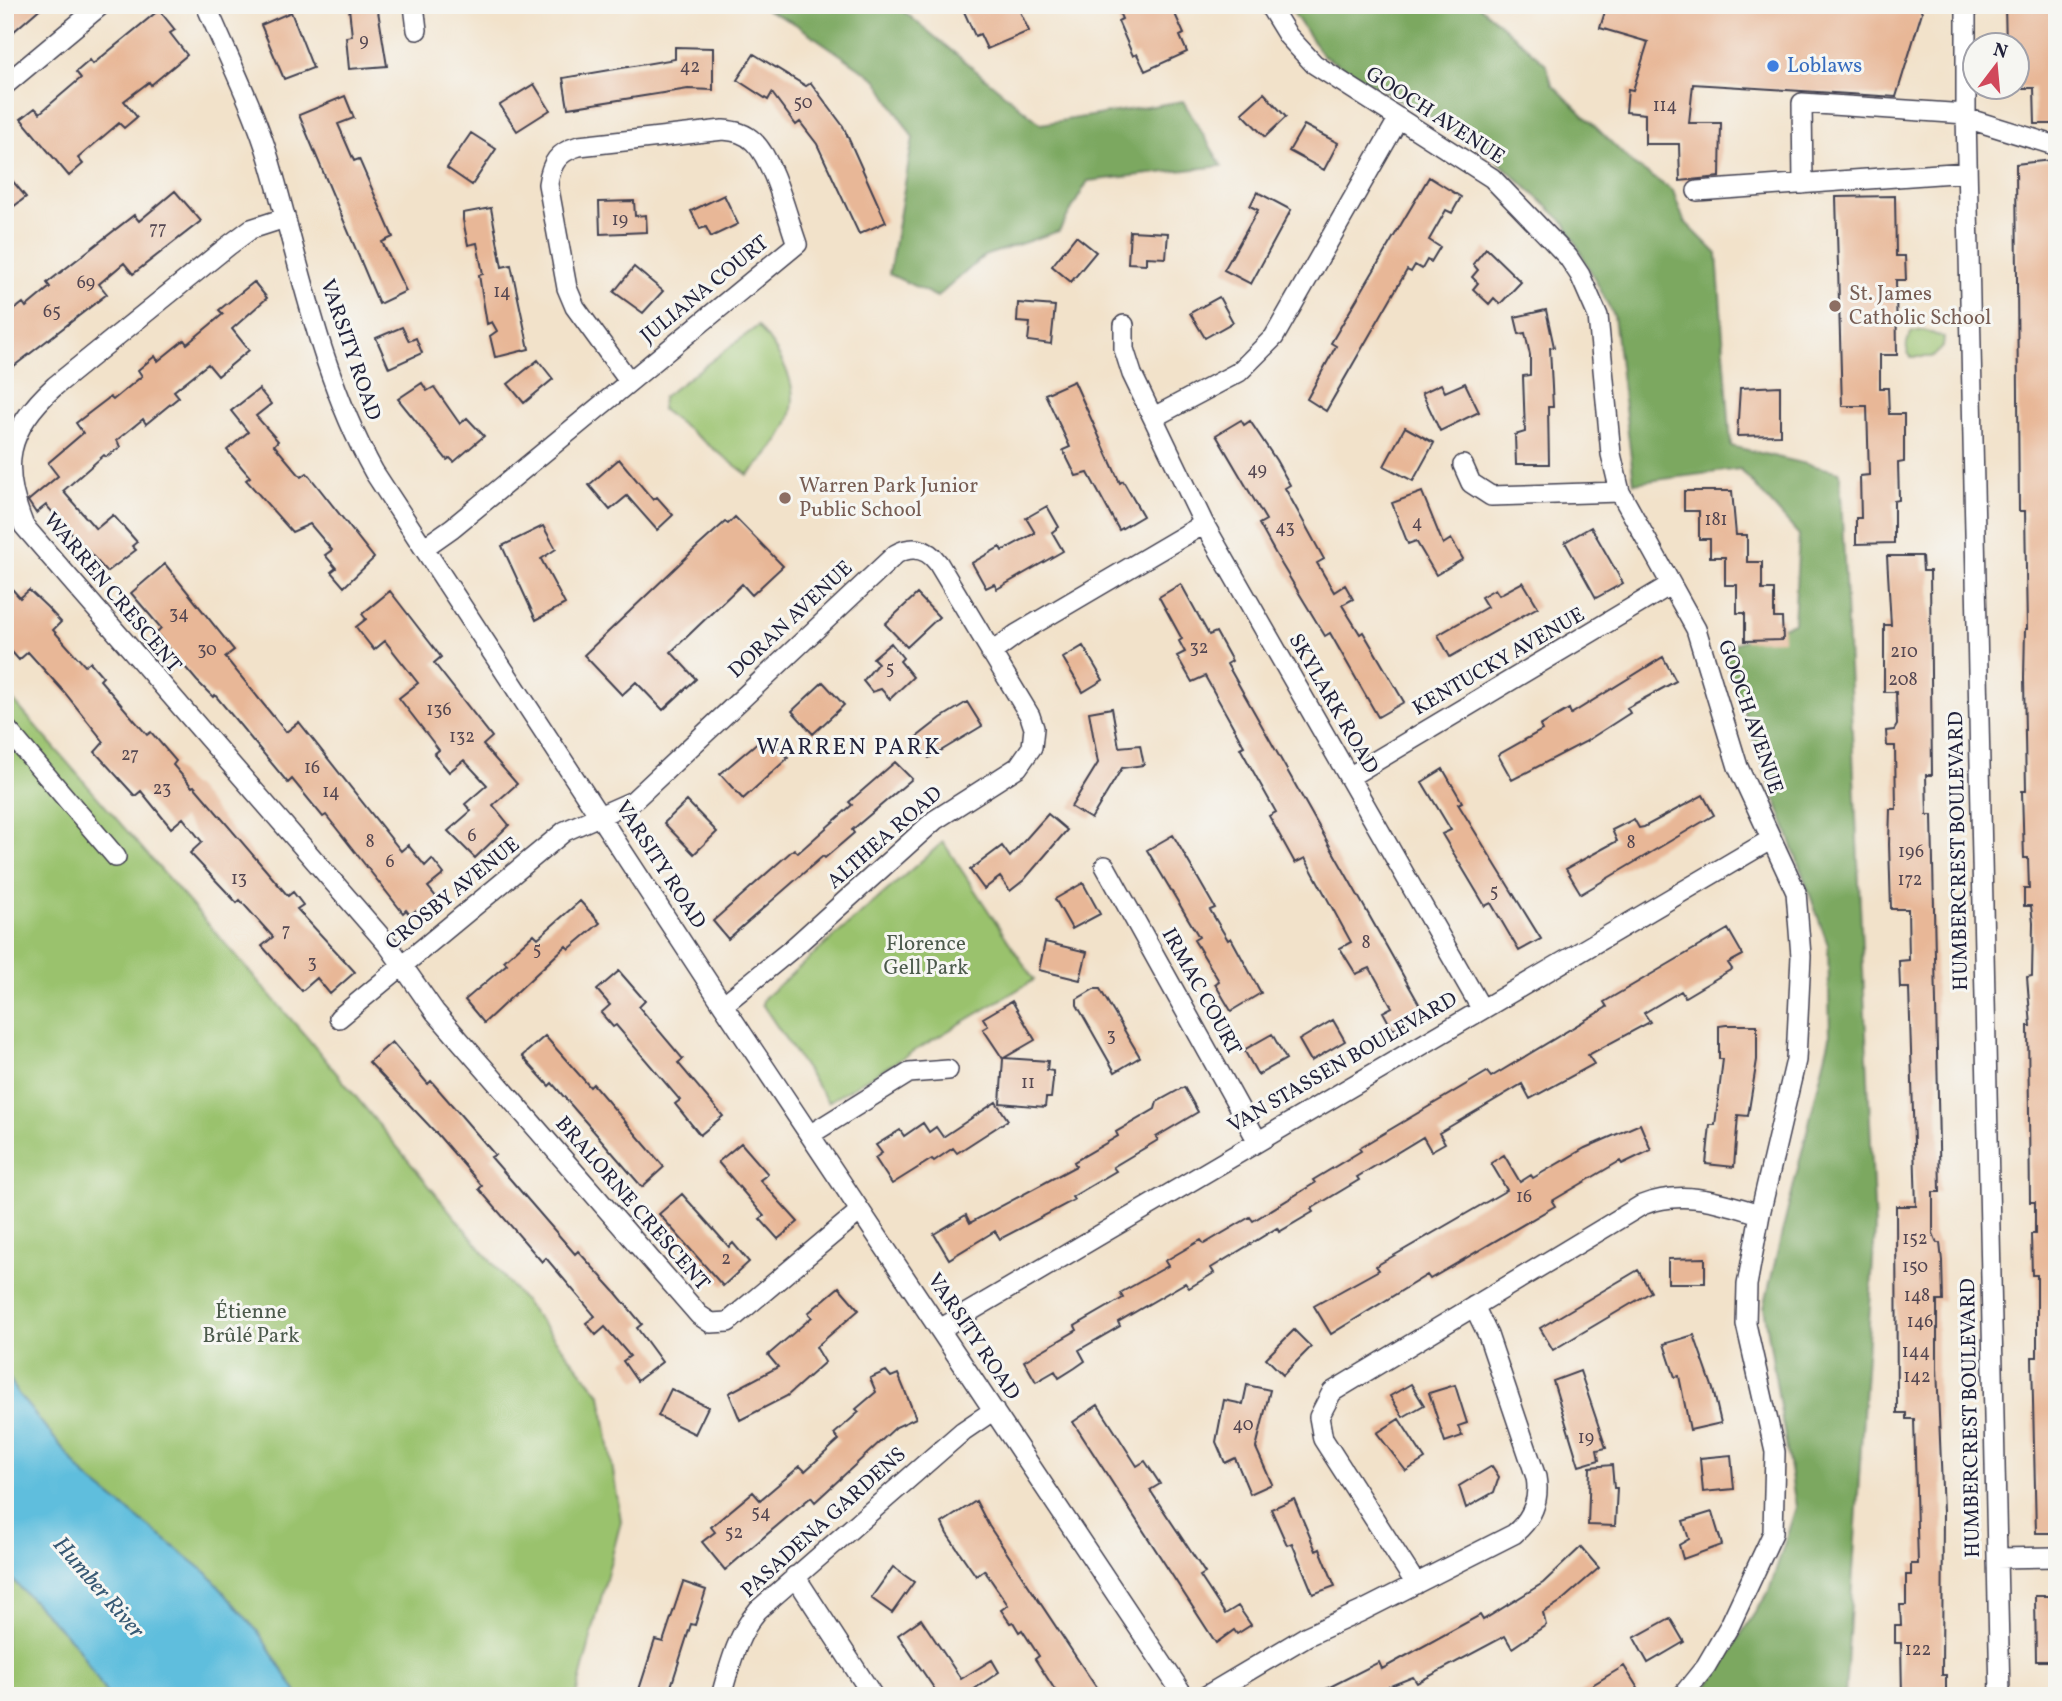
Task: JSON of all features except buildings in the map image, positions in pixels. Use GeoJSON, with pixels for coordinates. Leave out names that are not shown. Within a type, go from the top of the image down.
{"type":"FeatureCollection","features":[{"type":"Feature","properties":{"kind":"street"},"geometry":{"type":"LineString","coordinates":[[5,85],[101,5]]}},
{"type":"Feature","properties":{"kind":"street","name":"VARSITY ROAD"},"geometry":{"type":"LineString","coordinates":[[206,5],[268,155],[325,362],[357,441],[723,1005],[1184,1696]]}},
{"type":"Feature","properties":{"kind":"street"},"geometry":{"type":"LineString","coordinates":[[414,5],[417,30]]}},
{"type":"Feature","properties":{"kind":"street","name":"GOOCH AVENUE"},"geometry":{"type":"LineString","coordinates":[[1269,5],[1288,36],[1314,64],[1492,178],[1568,257],[1580,275],[1598,316],[1611,454],[1620,492],[1696,629],[1738,767],[1796,892],[1801,956],[1796,1060],[1759,1214],[1747,1285],[1746,1324],[1775,1452],[1773,1533],[1730,1625],[1706,1666],[1682,1696]]}},
{"type":"Feature","properties":{"kind":"street","name":"HUMBERCREST BOULEVARD"},"geometry":{"type":"LineString","coordinates":[[1966,5],[1967,172],[2000,1696]]}},
{"type":"Feature","properties":{"kind":"street"},"geometry":{"type":"LineString","coordinates":[[1804,184],[1802,103],[1966,116],[2057,146]]}},
{"type":"Feature","properties":{"kind":"street"},"geometry":{"type":"LineString","coordinates":[[1154,417],[1239,372],[1274,337],[1399,118]]}},
{"type":"Feature","properties":{"kind":"street","name":"JULIANA COURT"},"geometry":{"type":"LineString","coordinates":[[425,547],[629,381],[797,244],[764,156],[753,141],[738,132],[723,130],[579,146],[565,150],[555,159],[548,184],[568,288],[582,317],[629,381]]}},
{"type":"Feature","properties":{"kind":"street"},"geometry":{"type":"LineString","coordinates":[[1697,191],[1967,172]]}},
{"type":"Feature","properties":{"kind":"street","name":"WARREN CRESCENT"},"geometry":{"type":"LineString","coordinates":[[285,218],[251,229],[55,386],[22,421],[6,452],[9,491],[24,526],[388,945],[402,965]]}},
{"type":"Feature","properties":{"kind":"street","name":"SKYLARK ROAD"},"geometry":{"type":"LineString","coordinates":[[1124,325],[1124,349],[1128,363],[1204,524],[1481,1008]]}},
{"type":"Feature","properties":{"kind":"street"},"geometry":{"type":"LineString","coordinates":[[1463,465],[1471,484],[1491,496],[1620,492]]}},
{"type":"Feature","properties":{"kind":"street"},"geometry":{"type":"LineString","coordinates":[[991,653],[1017,634],[1204,524]]}},
{"type":"Feature","properties":{"kind":"street","name":"DORAN AVENUE"},"geometry":{"type":"LineString","coordinates":[[600,814],[633,801],[901,552],[916,549],[935,558],[991,653]]}},
{"type":"Feature","properties":{"kind":"street","name":"KENTUCKY AVENUE"},"geometry":{"type":"LineString","coordinates":[[1349,777],[1670,585]]}},
{"type":"Feature","properties":{"kind":"street","name":"ALTHEA ROAD"},"geometry":{"type":"LineString","coordinates":[[723,1005],[793,948],[935,820],[1018,767],[1026,758],[1034,741],[1033,722],[991,653]]}},
{"type":"Feature","properties":{"kind":"street"},"geometry":{"type":"LineString","coordinates":[[5,727],[116,857]]}},
{"type":"Feature","properties":{"kind":"street","name":"CROSBY AVENUE"},"geometry":{"type":"LineString","coordinates":[[339,1018],[565,831],[600,814]]}},
{"type":"Feature","properties":{"kind":"street","name":"VAN STASSEN BOULEVARD"},"geometry":{"type":"LineString","coordinates":[[940,1329],[1770,840]]}},
{"type":"Feature","properties":{"kind":"street","name":"IRMAC COURT"},"geometry":{"type":"LineString","coordinates":[[1105,866],[1257,1140]]}},
{"type":"Feature","properties":{"kind":"street","name":"BRALORNE CRESCENT"},"geometry":{"type":"LineString","coordinates":[[402,965],[435,1012],[699,1315],[710,1323],[728,1322],[860,1211]]}},
{"type":"Feature","properties":{"kind":"street"},"geometry":{"type":"LineString","coordinates":[[811,1134],[909,1073],[948,1070]]}},
{"type":"Feature","properties":{"kind":"street"},"geometry":{"type":"LineString","coordinates":[[1416,1584],[1323,1439],[1320,1412],[1336,1388],[1642,1205],[1659,1198],[1698,1196],[1759,1214]]}},
{"type":"Feature","properties":{"kind":"street"},"geometry":{"type":"LineString","coordinates":[[1206,1696],[1307,1636],[1514,1534],[1531,1515],[1537,1496],[1532,1464],[1488,1335],[1474,1306]]}},
{"type":"Feature","properties":{"kind":"street","name":"PASADENA GARDENS"},"geometry":{"type":"LineString","coordinates":[[721,1696],[746,1625],[795,1576],[963,1431],[994,1410]]}},
{"type":"Feature","properties":{"kind":"street"},"geometry":{"type":"LineString","coordinates":[[1997,1558],[2057,1558]]}},
{"type":"Feature","properties":{"kind":"street"},"geometry":{"type":"LineString","coordinates":[[795,1576],[873,1696]]}},
{"type":"Feature","properties":{"kind":"green space"},"geometry":{"type":"Polygon","coordinates":[[[757,5],[896,5],[1041,124],[1183,101],[1222,166],[1088,181],[1059,231],[984,256],[937,297],[889,274],[913,138],[877,80],[794,23],[757,5]]]}},
{"type":"Feature","properties":{"kind":"green space"},"geometry":{"type":"Polygon","coordinates":[[[1288,5],[1478,5],[1546,64],[1552,84],[1633,164],[1673,191],[1684,221],[1717,254],[1731,446],[1840,472],[1875,1229],[1845,1696],[1701,1696],[1769,1591],[1796,1507],[1764,1307],[1830,1037],[1828,945],[1721,648],[1794,623],[1799,535],[1740,469],[1634,483],[1614,316],[1566,224],[1486,150],[1322,55],[1288,5]]]}},
{"type":"Feature","properties":{"kind":"green space"},"geometry":{"type":"Polygon","coordinates":[[[758,326],[785,368],[792,386],[793,404],[780,438],[748,475],[661,409],[663,397],[758,326]]]}},
{"type":"Feature","properties":{"kind":"green space"},"geometry":{"type":"Polygon","coordinates":[[[1924,330],[1944,338],[1943,347],[1933,357],[1911,357],[1907,348],[1908,339],[1912,332],[1924,330]]]}},
{"type":"Feature","properties":{"kind":"green space","name":"Étienne Brûlé Park"},"geometry":{"type":"Polygon","coordinates":[[[5,691],[310,1041],[601,1395],[621,1521],[576,1696],[299,1696],[259,1633],[207,1573],[86,1477],[18,1394],[5,1370],[5,691]]]}},
{"type":"Feature","properties":{"kind":"green space","name":"Florence Gell Park"},"geometry":{"type":"Polygon","coordinates":[[[943,842],[1034,980],[828,1102],[762,1004],[764,998],[943,842]]]}},
{"type":"Feature","properties":{"kind":"green space"},"geometry":{"type":"Polygon","coordinates":[[[5,1572],[76,1645],[108,1696],[5,1696],[5,1572]]]}},
{"type":"Feature","properties":{"kind":"water","name":"Humber River"},"geometry":{"type":"Polygon","coordinates":[[[5,1370],[18,1394],[86,1477],[207,1573],[259,1633],[299,1696],[108,1696],[76,1645],[5,1572],[5,1370]]]}},
{"type":"Feature","properties":{"kind":"place","name":"Loblaws"},"geometry":{"type":"Point","coordinates":[1773,66]}},
{"type":"Feature","properties":{"kind":"place","name":"St. James Catholic School"},"geometry":{"type":"Point","coordinates":[1835,306]}},
{"type":"Feature","properties":{"kind":"place","name":"Warren Park Junior Public School"},"geometry":{"type":"Point","coordinates":[785,498]}},
{"type":"Feature","properties":{"kind":"district","name":"WARREN PARK"},"geometry":{"type":"Point","coordinates":[849,748]}}]}
